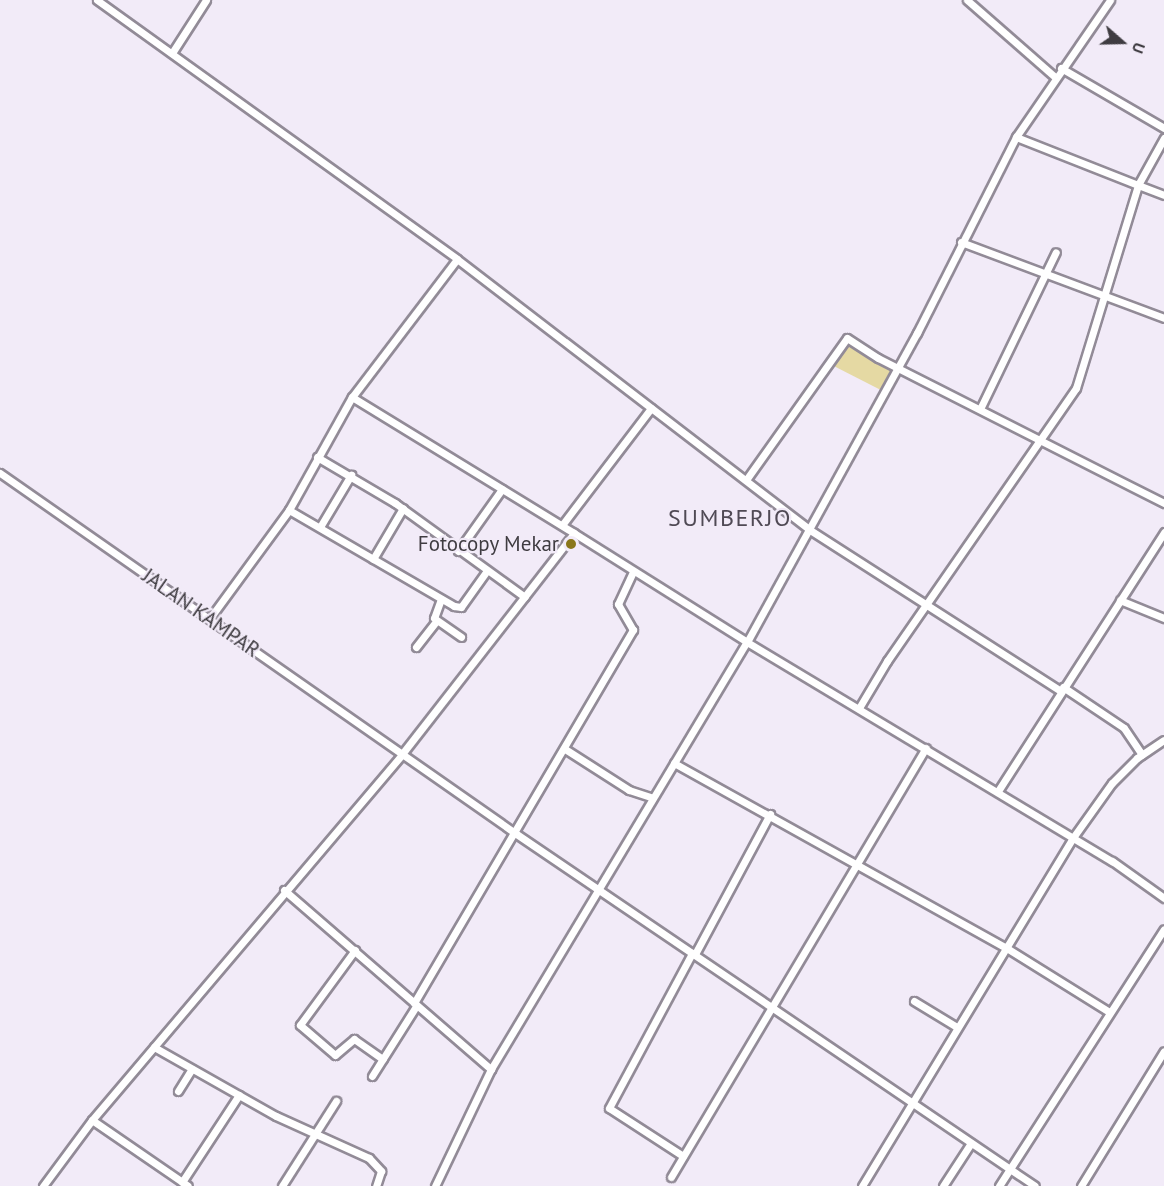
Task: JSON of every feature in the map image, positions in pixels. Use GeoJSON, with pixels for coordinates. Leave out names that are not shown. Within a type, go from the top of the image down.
{"type":"FeatureCollection","features":[{"type":"Feature","properties":{"kind":"street"},"geometry":{"type":"LineString","coordinates":[[97,0],[457,259],[810,530],[927,608],[1118,723],[1140,757]]}},
{"type":"Feature","properties":{"kind":"street"},"geometry":{"type":"LineString","coordinates":[[172,53],[206,0]]}},
{"type":"Feature","properties":{"kind":"street"},"geometry":{"type":"LineString","coordinates":[[967,0],[1055,77]]}},
{"type":"Feature","properties":{"kind":"street"},"geometry":{"type":"LineString","coordinates":[[435,1186],[491,1069],[747,642],[810,530],[1017,136],[1061,68],[1110,0]]}},
{"type":"Feature","properties":{"kind":"street"},"geometry":{"type":"LineString","coordinates":[[1061,68],[1164,128]]}},
{"type":"Feature","properties":{"kind":"street"},"geometry":{"type":"LineString","coordinates":[[1017,136],[1164,195]]}},
{"type":"Feature","properties":{"kind":"street"},"geometry":{"type":"LineString","coordinates":[[859,708],[887,661],[927,608],[1039,439],[1068,401],[1088,357],[1138,185],[1164,138]]}},
{"type":"Feature","properties":{"kind":"street"},"geometry":{"type":"LineString","coordinates":[[962,242],[1164,318]]}},
{"type":"Feature","properties":{"kind":"street"},"geometry":{"type":"LineString","coordinates":[[980,409],[1056,252]]}},
{"type":"Feature","properties":{"kind":"street"},"geometry":{"type":"LineString","coordinates":[[210,618],[289,510],[352,397],[457,259]]}},
{"type":"Feature","properties":{"kind":"street"},"geometry":{"type":"LineString","coordinates":[[746,480],[847,338],[1164,503]]}},
{"type":"Feature","properties":{"kind":"street"},"geometry":{"type":"LineString","coordinates":[[352,397],[562,525],[747,642],[1112,861],[1164,898]]}},
{"type":"Feature","properties":{"kind":"street"},"geometry":{"type":"LineString","coordinates":[[562,525],[651,408]]}},
{"type":"Feature","properties":{"kind":"street"},"geometry":{"type":"LineString","coordinates":[[317,458],[351,475],[403,508],[486,572],[525,597]]}},
{"type":"Feature","properties":{"kind":"street","name":"JALAN KAMPAR"},"geometry":{"type":"LineString","coordinates":[[0,473],[515,833],[772,1005],[1035,1186]]}},
{"type":"Feature","properties":{"kind":"street"},"geometry":{"type":"LineString","coordinates":[[320,527],[351,475]]}},
{"type":"Feature","properties":{"kind":"street"},"geometry":{"type":"LineString","coordinates":[[458,551],[502,489]]}},
{"type":"Feature","properties":{"kind":"street"},"geometry":{"type":"LineString","coordinates":[[373,559],[403,508]]}},
{"type":"Feature","properties":{"kind":"street"},"geometry":{"type":"LineString","coordinates":[[289,510],[441,599],[461,607],[486,572]]}},
{"type":"Feature","properties":{"kind":"street"},"geometry":{"type":"LineString","coordinates":[[998,791],[1164,532]]}},
{"type":"Feature","properties":{"kind":"street"},"geometry":{"type":"LineString","coordinates":[[43,1186],[92,1120],[284,890],[402,754],[574,533]]}},
{"type":"Feature","properties":{"kind":"street"},"geometry":{"type":"LineString","coordinates":[[372,1076],[633,630],[618,604],[633,572]]}},
{"type":"Feature","properties":{"kind":"street"},"geometry":{"type":"LineString","coordinates":[[416,647],[436,621],[434,609],[441,599]]}},
{"type":"Feature","properties":{"kind":"street"},"geometry":{"type":"LineString","coordinates":[[1120,600],[1164,618]]}},
{"type":"Feature","properties":{"kind":"street"},"geometry":{"type":"LineString","coordinates":[[436,621],[461,637]]}},
{"type":"Feature","properties":{"kind":"street"},"geometry":{"type":"LineString","coordinates":[[862,1186],[910,1102],[1072,839],[1112,783],[1140,757],[1164,740]]}},
{"type":"Feature","properties":{"kind":"street"},"geometry":{"type":"LineString","coordinates":[[670,1177],[926,748]]}},
{"type":"Feature","properties":{"kind":"street"},"geometry":{"type":"LineString","coordinates":[[564,749],[629,790],[653,798]]}},
{"type":"Feature","properties":{"kind":"street"},"geometry":{"type":"LineString","coordinates":[[674,763],[770,814],[856,866],[1005,947],[1108,1011]]}},
{"type":"Feature","properties":{"kind":"street"},"geometry":{"type":"LineString","coordinates":[[683,1156],[609,1107],[770,814]]}},
{"type":"Feature","properties":{"kind":"street"},"geometry":{"type":"LineString","coordinates":[[284,890],[491,1069]]}},
{"type":"Feature","properties":{"kind":"street"},"geometry":{"type":"LineString","coordinates":[[999,1186],[1108,1011],[1164,929]]}},
{"type":"Feature","properties":{"kind":"street"},"geometry":{"type":"LineString","coordinates":[[355,950],[300,1025],[335,1054],[340,1055],[354,1039],[383,1059]]}},
{"type":"Feature","properties":{"kind":"street"},"geometry":{"type":"LineString","coordinates":[[914,1001],[957,1027]]}},
{"type":"Feature","properties":{"kind":"street"},"geometry":{"type":"LineString","coordinates":[[154,1047],[238,1095],[333,1144],[346,1145],[377,1163],[381,1171],[376,1186]]}},
{"type":"Feature","properties":{"kind":"street"},"geometry":{"type":"LineString","coordinates":[[1081,1186],[1164,1051]]}},
{"type":"Feature","properties":{"kind":"street"},"geometry":{"type":"LineString","coordinates":[[178,1091],[192,1069]]}},
{"type":"Feature","properties":{"kind":"street"},"geometry":{"type":"LineString","coordinates":[[92,1120],[185,1184],[238,1095]]}},
{"type":"Feature","properties":{"kind":"street"},"geometry":{"type":"LineString","coordinates":[[282,1186],[336,1101]]}},
{"type":"Feature","properties":{"kind":"street"},"geometry":{"type":"LineString","coordinates":[[943,1186],[971,1143]]}},
{"type":"Feature","properties":{"kind":"shaded area"},"geometry":{"type":"Polygon","coordinates":[[[846,342],[895,367],[883,391],[834,366],[846,342]]]}},
{"type":"Feature","properties":{"kind":"place","name":"Fotocopy Mekar"},"geometry":{"type":"Point","coordinates":[571,544]}},
{"type":"Feature","properties":{"kind":"district","name":"SUMBERJO"},"geometry":{"type":"Point","coordinates":[730,518]}}]}
